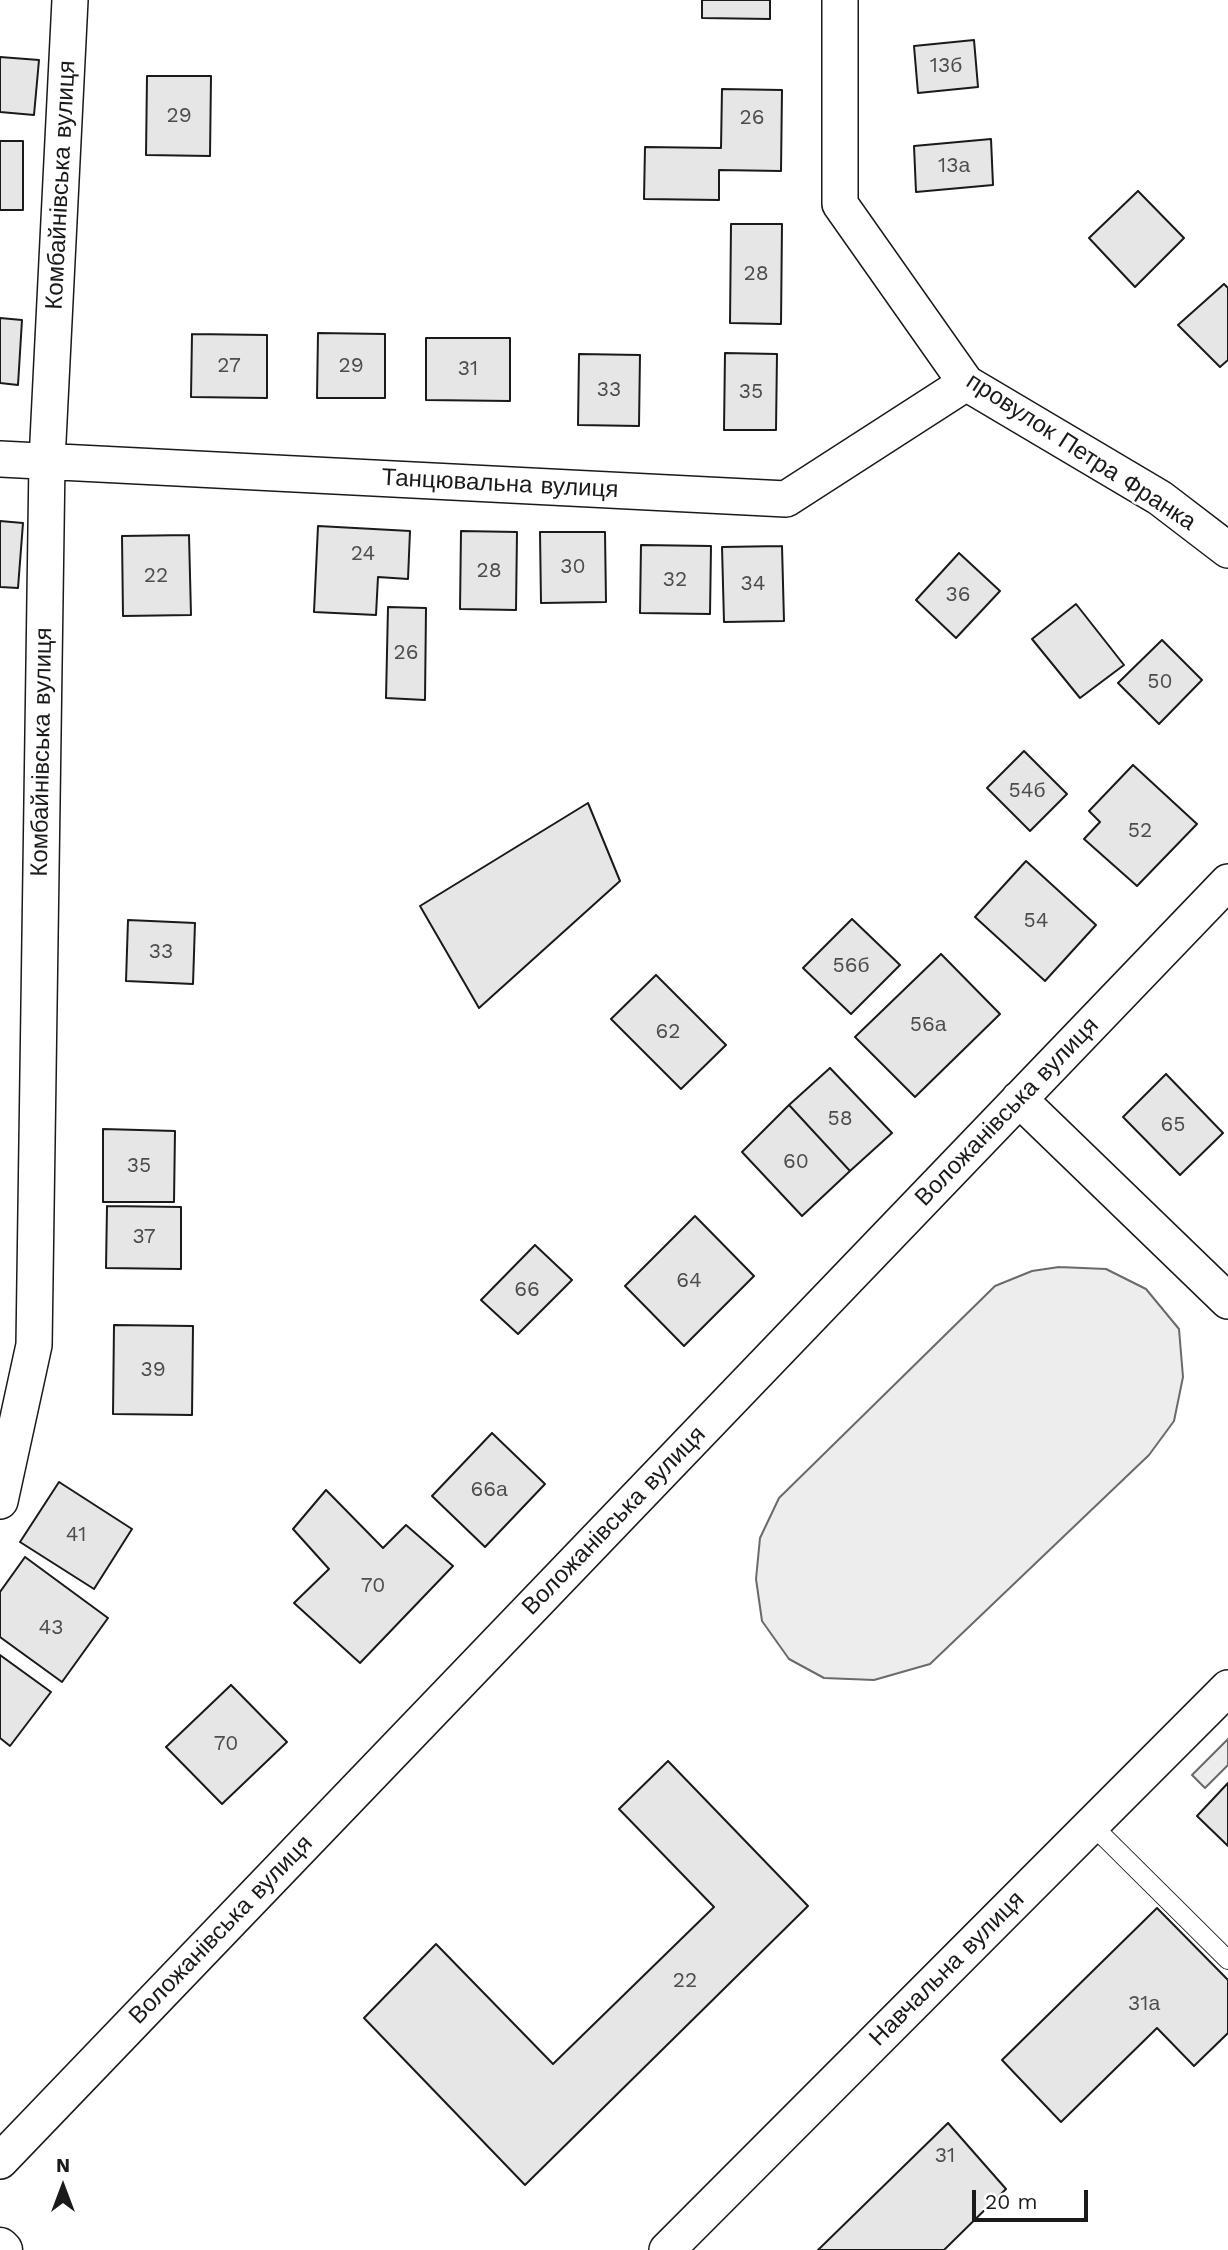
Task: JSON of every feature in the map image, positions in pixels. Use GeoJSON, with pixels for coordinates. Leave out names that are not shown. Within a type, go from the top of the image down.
{"type":"FeatureCollection","features":[{"type":"Feature","properties":{"kind":"street","name":"Комбайнівська вулиця"},"geometry":{"type":"LineString","coordinates":[[0,1501],[34,1345],[47,461],[70,0]]}},
{"type":"Feature","properties":{"kind":"street","name":"провулок Петра Франка"},"geometry":{"type":"LineString","coordinates":[[840,0],[840,204],[966,383],[1160,498],[1228,550]]}},
{"type":"Feature","properties":{"kind":"street","name":"Танцювальна вулиця"},"geometry":{"type":"LineString","coordinates":[[0,459],[786,499],[966,383]]}},
{"type":"Feature","properties":{"kind":"street","name":"Воложанівська вулиця"},"geometry":{"type":"LineString","coordinates":[[0,2161],[1228,882]]}},
{"type":"Feature","properties":{"kind":"street"},"geometry":{"type":"LineString","coordinates":[[1019,1099],[1228,1301]]}},
{"type":"Feature","properties":{"kind":"street","name":"Навчальна вулиця"},"geometry":{"type":"LineString","coordinates":[[667,2250],[1228,1688]]}},
{"type":"Feature","properties":{"kind":"lane"},"geometry":{"type":"LineString","coordinates":[[1092,1825],[1228,1960]]}},
{"type":"Feature","properties":{"kind":"shaded area"},"geometry":{"type":"Polygon","coordinates":[[[1059,1267],[1106,1269],[1146,1289],[1179,1329],[1183,1377],[1174,1421],[1149,1455],[930,1664],[874,1680],[824,1678],[789,1659],[762,1621],[756,1579],[760,1538],[779,1498],[995,1286],[1032,1271],[1059,1267]]]}},
{"type":"Feature","properties":{"kind":"shaded area"},"geometry":{"type":"Polygon","coordinates":[[[1228,1739],[1228,1765],[1205,1788],[1192,1775],[1228,1739]]]}},
{"type":"Feature","properties":{"kind":"building"},"geometry":{"type":"Polygon","coordinates":[[[702,0],[770,0],[770,19],[702,18],[702,0]]]}},
{"type":"Feature","properties":{"kind":"building"},"geometry":{"type":"Polygon","coordinates":[[[974,40],[978,87],[918,93],[914,46],[974,40]]]}},
{"type":"Feature","properties":{"kind":"building"},"geometry":{"type":"Polygon","coordinates":[[[0,57],[39,60],[34,115],[0,112],[0,57]]]}},
{"type":"Feature","properties":{"kind":"building"},"geometry":{"type":"Polygon","coordinates":[[[147,76],[211,76],[210,156],[146,155],[147,76]]]}},
{"type":"Feature","properties":{"kind":"building"},"geometry":{"type":"Polygon","coordinates":[[[722,89],[782,90],[781,171],[719,170],[719,200],[644,199],[645,147],[721,148],[722,89]]]}},
{"type":"Feature","properties":{"kind":"building"},"geometry":{"type":"Polygon","coordinates":[[[991,139],[993,185],[916,192],[914,146],[991,139]]]}},
{"type":"Feature","properties":{"kind":"building"},"geometry":{"type":"Polygon","coordinates":[[[0,141],[23,141],[23,210],[0,210],[0,141]]]}},
{"type":"Feature","properties":{"kind":"building"},"geometry":{"type":"Polygon","coordinates":[[[1138,191],[1184,238],[1135,287],[1089,238],[1138,191]]]}},
{"type":"Feature","properties":{"kind":"building"},"geometry":{"type":"Polygon","coordinates":[[[731,224],[782,224],[781,324],[730,323],[731,224]]]}},
{"type":"Feature","properties":{"kind":"building"},"geometry":{"type":"Polygon","coordinates":[[[1224,284],[1228,288],[1228,360],[1220,367],[1178,325],[1224,284]]]}},
{"type":"Feature","properties":{"kind":"building"},"geometry":{"type":"Polygon","coordinates":[[[0,318],[22,320],[18,385],[0,383],[0,318]]]}},
{"type":"Feature","properties":{"kind":"building"},"geometry":{"type":"Polygon","coordinates":[[[318,333],[385,334],[385,398],[317,398],[318,333]]]}},
{"type":"Feature","properties":{"kind":"building"},"geometry":{"type":"Polygon","coordinates":[[[192,334],[267,335],[267,398],[191,397],[192,334]]]}},
{"type":"Feature","properties":{"kind":"building"},"geometry":{"type":"Polygon","coordinates":[[[426,338],[510,338],[510,401],[426,400],[426,338]]]}},
{"type":"Feature","properties":{"kind":"building"},"geometry":{"type":"Polygon","coordinates":[[[725,353],[777,354],[776,430],[724,430],[725,353]]]}},
{"type":"Feature","properties":{"kind":"building"},"geometry":{"type":"Polygon","coordinates":[[[579,354],[640,355],[639,426],[578,425],[579,354]]]}},
{"type":"Feature","properties":{"kind":"building"},"geometry":{"type":"Polygon","coordinates":[[[0,521],[23,523],[18,588],[0,587],[0,521]]]}},
{"type":"Feature","properties":{"kind":"building"},"geometry":{"type":"Polygon","coordinates":[[[318,526],[410,531],[408,579],[378,577],[376,615],[314,612],[318,526]]]}},
{"type":"Feature","properties":{"kind":"building"},"geometry":{"type":"Polygon","coordinates":[[[461,531],[517,532],[516,610],[460,609],[461,531]]]}},
{"type":"Feature","properties":{"kind":"building"},"geometry":{"type":"Polygon","coordinates":[[[540,532],[605,532],[606,602],[541,603],[540,532]]]}},
{"type":"Feature","properties":{"kind":"building"},"geometry":{"type":"Polygon","coordinates":[[[189,535],[191,615],[123,616],[122,536],[189,535]]]}},
{"type":"Feature","properties":{"kind":"building"},"geometry":{"type":"Polygon","coordinates":[[[641,545],[711,546],[710,614],[640,613],[641,545]]]}},
{"type":"Feature","properties":{"kind":"building"},"geometry":{"type":"Polygon","coordinates":[[[782,546],[784,621],[724,622],[722,547],[782,546]]]}},
{"type":"Feature","properties":{"kind":"building"},"geometry":{"type":"Polygon","coordinates":[[[959,553],[1000,591],[956,638],[916,600],[959,553]]]}},
{"type":"Feature","properties":{"kind":"building"},"geometry":{"type":"Polygon","coordinates":[[[1076,604],[1124,665],[1080,698],[1032,639],[1076,604]]]}},
{"type":"Feature","properties":{"kind":"building"},"geometry":{"type":"Polygon","coordinates":[[[388,607],[426,608],[425,700],[386,698],[388,607]]]}},
{"type":"Feature","properties":{"kind":"building"},"geometry":{"type":"Polygon","coordinates":[[[1162,640],[1202,680],[1159,724],[1118,683],[1162,640]]]}},
{"type":"Feature","properties":{"kind":"building"},"geometry":{"type":"Polygon","coordinates":[[[1024,751],[1067,794],[1030,831],[987,788],[1024,751]]]}},
{"type":"Feature","properties":{"kind":"building"},"geometry":{"type":"Polygon","coordinates":[[[1133,765],[1197,824],[1137,886],[1084,839],[1100,822],[1089,811],[1133,765]]]}},
{"type":"Feature","properties":{"kind":"building"},"geometry":{"type":"Polygon","coordinates":[[[588,803],[620,881],[479,1008],[420,906],[588,803]]]}},
{"type":"Feature","properties":{"kind":"building"},"geometry":{"type":"Polygon","coordinates":[[[1026,861],[1096,925],[1045,981],[975,917],[1026,861]]]}},
{"type":"Feature","properties":{"kind":"building"},"geometry":{"type":"Polygon","coordinates":[[[852,919],[900,965],[851,1014],[803,968],[852,919]]]}},
{"type":"Feature","properties":{"kind":"building"},"geometry":{"type":"Polygon","coordinates":[[[128,920],[195,923],[193,984],[126,981],[128,920]]]}},
{"type":"Feature","properties":{"kind":"building"},"geometry":{"type":"Polygon","coordinates":[[[941,954],[1000,1014],[915,1097],[855,1037],[941,954]]]}},
{"type":"Feature","properties":{"kind":"building"},"geometry":{"type":"Polygon","coordinates":[[[656,975],[726,1045],[681,1089],[611,1019],[656,975]]]}},
{"type":"Feature","properties":{"kind":"building"},"geometry":{"type":"Polygon","coordinates":[[[830,1068],[892,1133],[850,1171],[789,1105],[830,1068]]]}},
{"type":"Feature","properties":{"kind":"building"},"geometry":{"type":"Polygon","coordinates":[[[1166,1074],[1223,1133],[1180,1175],[1123,1117],[1166,1074]]]}},
{"type":"Feature","properties":{"kind":"building"},"geometry":{"type":"Polygon","coordinates":[[[789,1105],[850,1171],[802,1216],[742,1152],[789,1105]]]}},
{"type":"Feature","properties":{"kind":"building"},"geometry":{"type":"Polygon","coordinates":[[[103,1129],[175,1131],[174,1202],[103,1202],[103,1129]]]}},
{"type":"Feature","properties":{"kind":"building"},"geometry":{"type":"Polygon","coordinates":[[[107,1206],[181,1207],[181,1269],[106,1268],[107,1206]]]}},
{"type":"Feature","properties":{"kind":"building"},"geometry":{"type":"Polygon","coordinates":[[[695,1216],[754,1276],[684,1346],[625,1286],[695,1216]]]}},
{"type":"Feature","properties":{"kind":"building"},"geometry":{"type":"Polygon","coordinates":[[[535,1245],[572,1280],[518,1334],[481,1300],[535,1245]]]}},
{"type":"Feature","properties":{"kind":"building"},"geometry":{"type":"Polygon","coordinates":[[[114,1325],[193,1326],[192,1415],[113,1414],[114,1325]]]}},
{"type":"Feature","properties":{"kind":"building"},"geometry":{"type":"Polygon","coordinates":[[[492,1433],[545,1484],[485,1547],[432,1496],[492,1433]]]}},
{"type":"Feature","properties":{"kind":"building"},"geometry":{"type":"Polygon","coordinates":[[[59,1482],[132,1529],[94,1589],[20,1542],[59,1482]]]}},
{"type":"Feature","properties":{"kind":"building"},"geometry":{"type":"Polygon","coordinates":[[[326,1490],[383,1548],[406,1525],[453,1566],[360,1663],[294,1603],[329,1569],[293,1529],[326,1490]]]}},
{"type":"Feature","properties":{"kind":"building"},"geometry":{"type":"Polygon","coordinates":[[[25,1557],[108,1618],[62,1682],[0,1637],[0,1592],[25,1557]]]}},
{"type":"Feature","properties":{"kind":"building"},"geometry":{"type":"Polygon","coordinates":[[[0,1655],[51,1692],[10,1746],[0,1738],[0,1655]]]}},
{"type":"Feature","properties":{"kind":"building"},"geometry":{"type":"Polygon","coordinates":[[[231,1685],[287,1742],[222,1804],[166,1747],[231,1685]]]}},
{"type":"Feature","properties":{"kind":"building"},"geometry":{"type":"Polygon","coordinates":[[[668,1761],[808,1906],[525,2185],[364,2018],[436,1944],[553,2064],[714,1907],[619,1809],[668,1761]]]}},
{"type":"Feature","properties":{"kind":"building"},"geometry":{"type":"Polygon","coordinates":[[[1228,1783],[1228,1846],[1197,1816],[1228,1783]]]}},
{"type":"Feature","properties":{"kind":"building"},"geometry":{"type":"Polygon","coordinates":[[[1157,1908],[1228,1980],[1228,2033],[1194,2066],[1157,2028],[1061,2122],[1002,2060],[1157,1908]]]}},
{"type":"Feature","properties":{"kind":"building"},"geometry":{"type":"Polygon","coordinates":[[[948,2123],[1006,2189],[944,2250],[818,2250],[948,2123]]]}}]}
